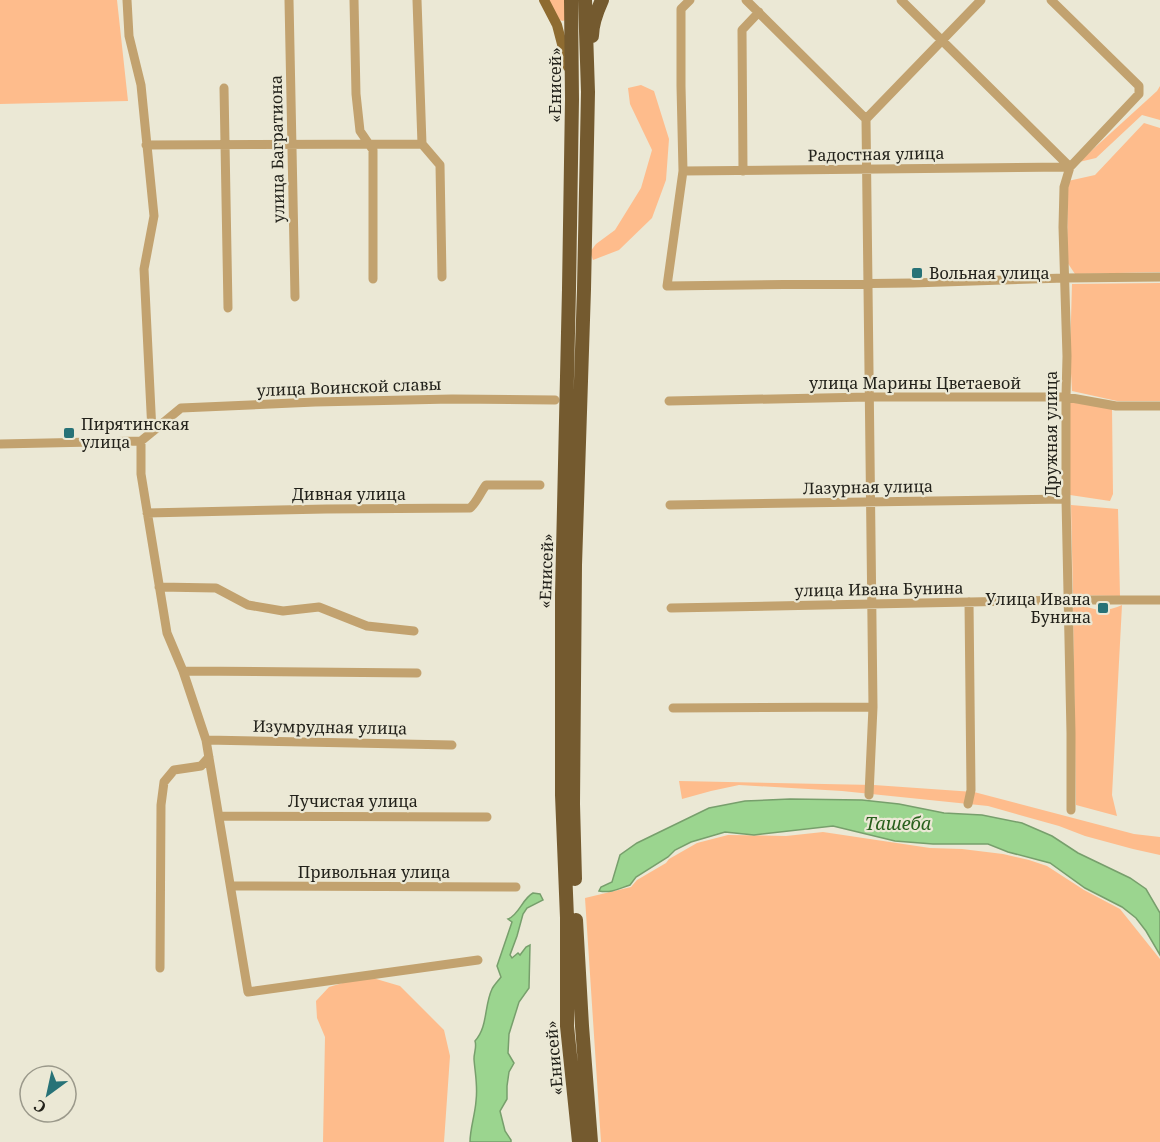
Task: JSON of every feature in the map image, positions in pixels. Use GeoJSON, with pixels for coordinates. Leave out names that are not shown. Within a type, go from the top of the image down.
{"type":"FeatureCollection","features":[{"type":"Feature","properties":{"kind":"highway","name":"«Енисей»"},"geometry":{"type":"LineString","coordinates":[[571,0],[569,312],[562,595],[562,795],[567,918],[567,1026],[579,1142]]}},
{"type":"Feature","properties":{"kind":"highway","name":"«Енисей»"},"geometry":{"type":"LineString","coordinates":[[585,0],[588,92],[575,565],[573,804],[576,935],[591,1142]]}},
{"type":"Feature","properties":{"kind":"highway"},"geometry":{"type":"LineString","coordinates":[[588,92],[592,29],[602,0]]}},
{"type":"Feature","properties":{"kind":"main road"},"geometry":{"type":"LineString","coordinates":[[544,0],[557,25],[572,99]]}},
{"type":"Feature","properties":{"kind":"street"},"geometry":{"type":"LineString","coordinates":[[127,0],[129,36],[141,85],[154,216],[144,269],[152,432]]}},
{"type":"Feature","properties":{"kind":"street","name":"улица Багратиона"},"geometry":{"type":"LineString","coordinates":[[289,0],[295,297]]}},
{"type":"Feature","properties":{"kind":"street"},"geometry":{"type":"LineString","coordinates":[[354,0],[356,94],[360,131],[373,150],[373,279]]}},
{"type":"Feature","properties":{"kind":"street"},"geometry":{"type":"LineString","coordinates":[[417,0],[422,144],[440,165],[442,277]]}},
{"type":"Feature","properties":{"kind":"street"},"geometry":{"type":"LineString","coordinates":[[690,0],[681,9],[683,171],[667,286],[1160,277]]}},
{"type":"Feature","properties":{"kind":"street"},"geometry":{"type":"LineString","coordinates":[[746,0],[866,118],[873,708],[869,795]]}},
{"type":"Feature","properties":{"kind":"street"},"geometry":{"type":"LineString","coordinates":[[901,0],[1070,167],[1139,94],[1139,86],[1051,0]]}},
{"type":"Feature","properties":{"kind":"street"},"geometry":{"type":"LineString","coordinates":[[866,118],[981,0]]}},
{"type":"Feature","properties":{"kind":"street"},"geometry":{"type":"LineString","coordinates":[[743,171],[742,30],[759,12]]}},
{"type":"Feature","properties":{"kind":"street"},"geometry":{"type":"LineString","coordinates":[[224,88],[228,308]]}},
{"type":"Feature","properties":{"kind":"street"},"geometry":{"type":"LineString","coordinates":[[146,145],[422,144]]}},
{"type":"Feature","properties":{"kind":"street","name":"Радостная улица"},"geometry":{"type":"LineString","coordinates":[[683,171],[1070,167]]}},
{"type":"Feature","properties":{"kind":"street","name":"Дружная улица"},"geometry":{"type":"LineString","coordinates":[[1070,167],[1063,200],[1067,356],[1066,499],[1071,810]]}},
{"type":"Feature","properties":{"kind":"street","name":"улица Марины Цветаевой"},"geometry":{"type":"LineString","coordinates":[[669,401],[869,397],[1066,397],[1116,406],[1160,406]]}},
{"type":"Feature","properties":{"kind":"street","name":"улица Воинской славы"},"geometry":{"type":"LineString","coordinates":[[141,441],[181,408],[326,401],[555,400]]}},
{"type":"Feature","properties":{"kind":"street"},"geometry":{"type":"LineString","coordinates":[[0,444],[141,441],[141,474],[167,633],[183,671],[206,740],[248,992],[478,960]]}},
{"type":"Feature","properties":{"kind":"street","name":"Дивная улица"},"geometry":{"type":"LineString","coordinates":[[147,513],[327,508],[470,508],[475,504],[486,485],[540,485]]}},
{"type":"Feature","properties":{"kind":"street","name":"Лазурная улица"},"geometry":{"type":"LineString","coordinates":[[670,505],[1066,499]]}},
{"type":"Feature","properties":{"kind":"street"},"geometry":{"type":"LineString","coordinates":[[159,587],[216,588],[248,605],[284,611],[319,607],[367,626],[414,631]]}},
{"type":"Feature","properties":{"kind":"street","name":"улица Ивана Бунина"},"geometry":{"type":"LineString","coordinates":[[671,609],[1160,600]]}},
{"type":"Feature","properties":{"kind":"street"},"geometry":{"type":"LineString","coordinates":[[968,804],[971,790],[969,602]]}},
{"type":"Feature","properties":{"kind":"street"},"geometry":{"type":"LineString","coordinates":[[183,671],[417,673]]}},
{"type":"Feature","properties":{"kind":"street"},"geometry":{"type":"LineString","coordinates":[[673,708],[873,708]]}},
{"type":"Feature","properties":{"kind":"street","name":"Изумрудная улица"},"geometry":{"type":"LineString","coordinates":[[206,740],[452,745]]}},
{"type":"Feature","properties":{"kind":"street"},"geometry":{"type":"LineString","coordinates":[[160,968],[161,805],[164,782],[174,770],[201,766],[209,757]]}},
{"type":"Feature","properties":{"kind":"street","name":"Лучистая улица"},"geometry":{"type":"LineString","coordinates":[[219,816],[487,817]]}},
{"type":"Feature","properties":{"kind":"street","name":"Привольная улица"},"geometry":{"type":"LineString","coordinates":[[231,886],[516,888]]}},
{"type":"Feature","properties":{"kind":"shaded area"},"geometry":{"type":"Polygon","coordinates":[[[0,0],[117,0],[128,101],[0,104],[0,0]]]}},
{"type":"Feature","properties":{"kind":"shaded area"},"geometry":{"type":"Polygon","coordinates":[[[547,0],[567,0],[567,19],[559,20],[547,0]]]}},
{"type":"Feature","properties":{"kind":"shaded area"},"geometry":{"type":"Polygon","coordinates":[[[641,85],[654,91],[669,139],[666,180],[652,218],[619,250],[593,260],[590,252],[596,244],[615,230],[641,188],[652,150],[630,104],[628,88],[641,85]]]}},
{"type":"Feature","properties":{"kind":"shaded area"},"geometry":{"type":"Polygon","coordinates":[[[1160,86],[1160,120],[1142,115],[1096,158],[1079,162],[1157,91],[1160,86]]]}},
{"type":"Feature","properties":{"kind":"shaded area"},"geometry":{"type":"Polygon","coordinates":[[[1144,123],[1160,128],[1160,272],[1075,274],[1067,262],[1068,181],[1095,175],[1144,123]]]}},
{"type":"Feature","properties":{"kind":"shaded area"},"geometry":{"type":"Polygon","coordinates":[[[1160,283],[1160,401],[1117,401],[1072,391],[1070,356],[1072,284],[1160,283]]]}},
{"type":"Feature","properties":{"kind":"shaded area"},"geometry":{"type":"Polygon","coordinates":[[[1069,402],[1112,408],[1113,494],[1110,501],[1070,495],[1069,402]]]}},
{"type":"Feature","properties":{"kind":"shaded area"},"geometry":{"type":"Polygon","coordinates":[[[1071,505],[1118,509],[1120,596],[1073,595],[1071,505]]]}},
{"type":"Feature","properties":{"kind":"shaded area"},"geometry":{"type":"Polygon","coordinates":[[[1078,604],[1100,610],[1122,605],[1112,795],[1117,816],[1076,805],[1073,608],[1078,604]]]}},
{"type":"Feature","properties":{"kind":"shaded area"},"geometry":{"type":"Polygon","coordinates":[[[679,781],[874,785],[974,792],[1134,834],[1160,837],[1160,855],[1085,836],[1059,826],[988,806],[842,791],[739,785],[682,799],[679,781]]]}},
{"type":"Feature","properties":{"kind":"shaded area"},"geometry":{"type":"Polygon","coordinates":[[[823,832],[930,848],[1003,854],[1029,860],[1047,866],[1084,890],[1120,909],[1160,959],[1160,1142],[601,1142],[585,898],[631,887],[637,880],[697,843],[728,835],[786,836],[823,832]]]}},
{"type":"Feature","properties":{"kind":"shaded area"},"geometry":{"type":"Polygon","coordinates":[[[366,976],[400,986],[444,1030],[450,1056],[444,1142],[323,1142],[325,1037],[317,1018],[316,1001],[329,987],[366,976]]]}},
{"type":"Feature","properties":{"kind":"water","name":"Ташеба"},"geometry":{"type":"Polygon","coordinates":[[[862,800],[899,804],[944,813],[982,815],[1022,823],[1052,836],[1078,853],[1130,878],[1146,889],[1160,913],[1160,955],[1136,918],[1122,907],[1085,888],[1050,863],[988,844],[895,841],[833,826],[754,835],[725,832],[691,842],[675,850],[636,877],[630,885],[611,891],[599,891],[601,887],[612,882],[620,855],[637,843],[709,808],[745,801],[862,800]]]}},
{"type":"Feature","properties":{"kind":"water"},"geometry":{"type":"Polygon","coordinates":[[[533,893],[540,894],[543,900],[527,908],[523,914],[510,955],[512,958],[518,953],[520,955],[530,945],[529,988],[519,1002],[509,1034],[508,1053],[514,1063],[509,1072],[507,1099],[500,1111],[505,1131],[511,1142],[470,1142],[477,1095],[475,1041],[484,1023],[492,989],[501,977],[497,966],[512,922],[508,919],[533,893]]]}},
{"type":"Feature","properties":{"kind":"place","name":"Вольная улица"},"geometry":{"type":"Point","coordinates":[917,273]}},
{"type":"Feature","properties":{"kind":"place","name":"Пирятинская улица"},"geometry":{"type":"Point","coordinates":[69,433]}},
{"type":"Feature","properties":{"kind":"place","name":"Улица Ивана Бунина"},"geometry":{"type":"Point","coordinates":[1103,608]}}]}
